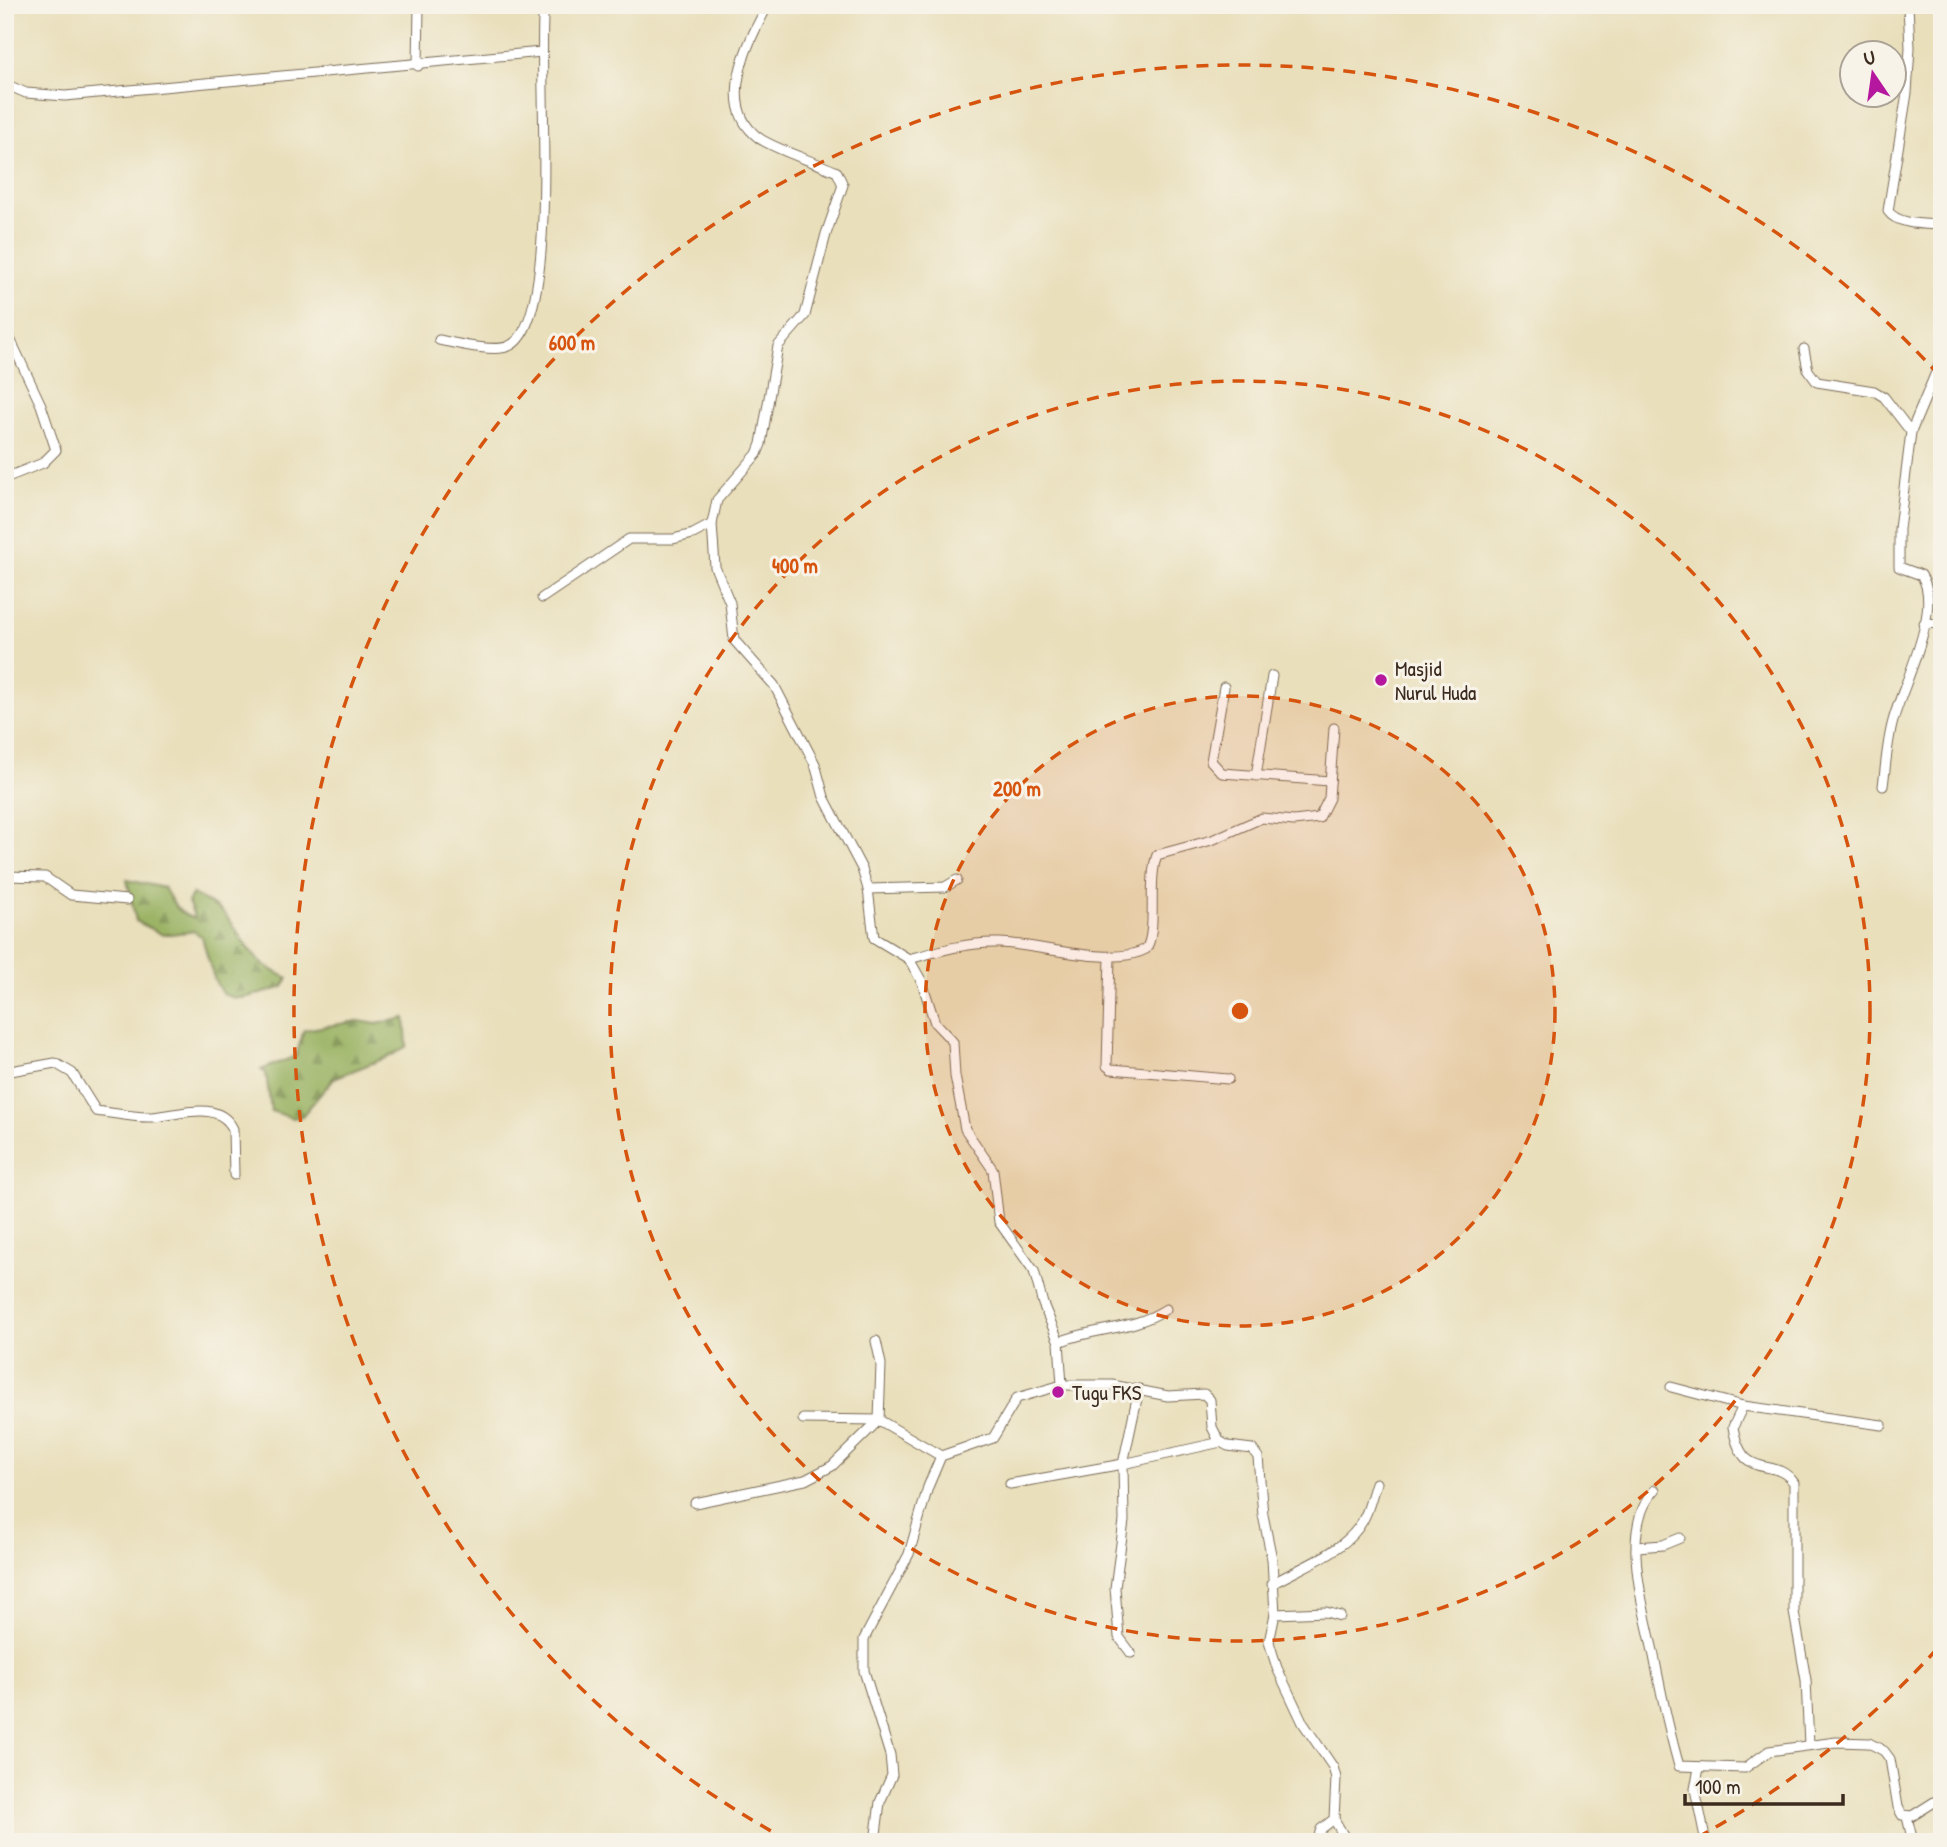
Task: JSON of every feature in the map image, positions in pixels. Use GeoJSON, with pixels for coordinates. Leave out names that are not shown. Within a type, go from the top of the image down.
{"type":"FeatureCollection","features":[{"type":"Feature","properties":{"kind":"street"},"geometry":{"type":"LineString","coordinates":[[418,65],[419,5]]}},
{"type":"Feature","properties":{"kind":"street"},"geometry":{"type":"LineString","coordinates":[[439,340],[498,348],[509,346],[523,332],[537,272],[542,226],[546,150],[542,52],[544,5]]}},
{"type":"Feature","properties":{"kind":"street"},"geometry":{"type":"LineString","coordinates":[[768,5],[740,67],[738,100],[743,118],[760,139],[837,172],[843,185],[815,272],[806,315],[778,346],[761,444],[757,454],[717,500],[712,524],[715,567],[730,603],[734,640],[774,685],[815,764],[824,797],[862,869],[868,889],[874,938],[909,959],[922,982],[935,1024],[953,1042],[955,1076],[965,1129],[993,1170],[996,1216],[1031,1265],[1059,1342],[1062,1385]]}},
{"type":"Feature","properties":{"kind":"street"},"geometry":{"type":"LineString","coordinates":[[1908,5],[1910,48],[1905,116],[1888,211],[1892,217],[1901,220],[1942,225]]}},
{"type":"Feature","properties":{"kind":"street"},"geometry":{"type":"LineString","coordinates":[[5,84],[26,93],[65,96],[542,52]]}},
{"type":"Feature","properties":{"kind":"street"},"geometry":{"type":"LineString","coordinates":[[5,328],[41,405],[56,450],[43,463],[5,478]]}},
{"type":"Feature","properties":{"kind":"street"},"geometry":{"type":"LineString","coordinates":[[1804,349],[1808,370],[1817,382],[1874,391],[1884,397],[1911,432]]}},
{"type":"Feature","properties":{"kind":"street"},"geometry":{"type":"LineString","coordinates":[[1883,786],[1894,718],[1918,654],[1924,624],[1926,581],[1921,575],[1899,567],[1897,559],[1911,432],[1942,358]]}},
{"type":"Feature","properties":{"kind":"street"},"geometry":{"type":"LineString","coordinates":[[542,598],[629,539],[673,539],[693,534],[712,524]]}},
{"type":"Feature","properties":{"kind":"street"},"geometry":{"type":"LineString","coordinates":[[1924,624],[1942,624]]}},
{"type":"Feature","properties":{"kind":"street"},"geometry":{"type":"LineString","coordinates":[[1256,776],[1272,676]]}},
{"type":"Feature","properties":{"kind":"street"},"geometry":{"type":"LineString","coordinates":[[1224,687],[1211,761],[1222,773],[1330,781]]}},
{"type":"Feature","properties":{"kind":"street"},"geometry":{"type":"LineString","coordinates":[[909,959],[962,946],[996,943],[1110,957],[1139,953],[1150,943],[1152,886],[1157,855],[1212,840],[1262,818],[1315,820],[1323,814],[1330,781],[1334,728]]}},
{"type":"Feature","properties":{"kind":"street"},"geometry":{"type":"LineString","coordinates":[[5,876],[45,877],[71,895],[127,900]]}},
{"type":"Feature","properties":{"kind":"street"},"geometry":{"type":"LineString","coordinates":[[868,889],[945,887],[957,880]]}},
{"type":"Feature","properties":{"kind":"street"},"geometry":{"type":"LineString","coordinates":[[1110,957],[1107,1066],[1111,1069],[1228,1079]]}},
{"type":"Feature","properties":{"kind":"street"},"geometry":{"type":"LineString","coordinates":[[5,1072],[55,1063],[72,1073],[96,1111],[152,1117],[190,1109],[223,1119],[233,1129],[234,1175]]}},
{"type":"Feature","properties":{"kind":"street"},"geometry":{"type":"LineString","coordinates":[[1059,1342],[1096,1329],[1132,1326],[1166,1309]]}},
{"type":"Feature","properties":{"kind":"street"},"geometry":{"type":"LineString","coordinates":[[695,1503],[805,1480],[832,1466],[879,1420],[882,1393],[876,1341]]}},
{"type":"Feature","properties":{"kind":"street"},"geometry":{"type":"LineString","coordinates":[[875,1842],[880,1802],[892,1775],[890,1755],[864,1671],[864,1639],[909,1554],[928,1487],[942,1456],[993,1438],[1017,1398],[1062,1385],[1208,1396],[1212,1427],[1221,1442]]}},
{"type":"Feature","properties":{"kind":"street"},"geometry":{"type":"LineString","coordinates":[[1671,1387],[1743,1406],[1882,1425]]}},
{"type":"Feature","properties":{"kind":"street"},"geometry":{"type":"LineString","coordinates":[[1131,1653],[1119,1637],[1115,1613],[1124,1521],[1122,1464],[1139,1389]]}},
{"type":"Feature","properties":{"kind":"street"},"geometry":{"type":"LineString","coordinates":[[1743,1406],[1733,1427],[1743,1457],[1751,1465],[1772,1469],[1790,1477],[1794,1483],[1794,1612],[1806,1680],[1809,1745]]}},
{"type":"Feature","properties":{"kind":"street"},"geometry":{"type":"LineString","coordinates":[[803,1419],[867,1417],[879,1420],[942,1456]]}},
{"type":"Feature","properties":{"kind":"street"},"geometry":{"type":"LineString","coordinates":[[1010,1484],[1122,1464],[1221,1442],[1252,1449],[1258,1457],[1263,1515],[1272,1559],[1275,1615],[1269,1643],[1277,1668],[1303,1723],[1335,1774],[1334,1819],[1347,1842]]}},
{"type":"Feature","properties":{"kind":"street"},"geometry":{"type":"LineString","coordinates":[[1272,1584],[1342,1544],[1358,1529],[1368,1512],[1376,1483]]}},
{"type":"Feature","properties":{"kind":"street"},"geometry":{"type":"LineString","coordinates":[[1655,1490],[1643,1505],[1637,1564],[1660,1695],[1681,1768],[1745,1768],[1766,1752],[1809,1745],[1857,1741],[1869,1743],[1884,1751],[1892,1765],[1898,1807],[1902,1815],[1907,1817]]}},
{"type":"Feature","properties":{"kind":"street"},"geometry":{"type":"LineString","coordinates":[[1637,1547],[1663,1545],[1680,1538]]}},
{"type":"Feature","properties":{"kind":"street"},"geometry":{"type":"LineString","coordinates":[[1275,1615],[1325,1612],[1340,1616]]}},
{"type":"Feature","properties":{"kind":"street"},"geometry":{"type":"LineString","coordinates":[[1699,1768],[1695,1789],[1706,1842]]}},
{"type":"Feature","properties":{"kind":"street"},"geometry":{"type":"LineString","coordinates":[[1907,1817],[1942,1797]]}},
{"type":"Feature","properties":{"kind":"street"},"geometry":{"type":"LineString","coordinates":[[1907,1817],[1913,1842]]}},
{"type":"Feature","properties":{"kind":"street"},"geometry":{"type":"LineString","coordinates":[[1317,1842],[1321,1829],[1334,1819]]}},
{"type":"Feature","properties":{"kind":"green space"},"geometry":{"type":"Polygon","coordinates":[[[127,880],[164,888],[176,908],[189,917],[195,918],[188,902],[193,894],[219,910],[257,959],[288,978],[283,987],[245,997],[224,994],[213,974],[202,937],[194,931],[163,935],[136,921],[127,880]]]}},
{"type":"Feature","properties":{"kind":"green space"},"geometry":{"type":"Polygon","coordinates":[[[405,1018],[407,1046],[390,1056],[334,1078],[302,1116],[293,1118],[271,1111],[266,1073],[261,1070],[296,1056],[304,1030],[358,1021],[377,1024],[405,1018]]]}},
{"type":"Feature","properties":{"kind":"place","name":"Masjid Nurul Huda"},"geometry":{"type":"Point","coordinates":[1381,680]}},
{"type":"Feature","properties":{"kind":"place","name":"Tugu FKS"},"geometry":{"type":"Point","coordinates":[1058,1392]}}]}
